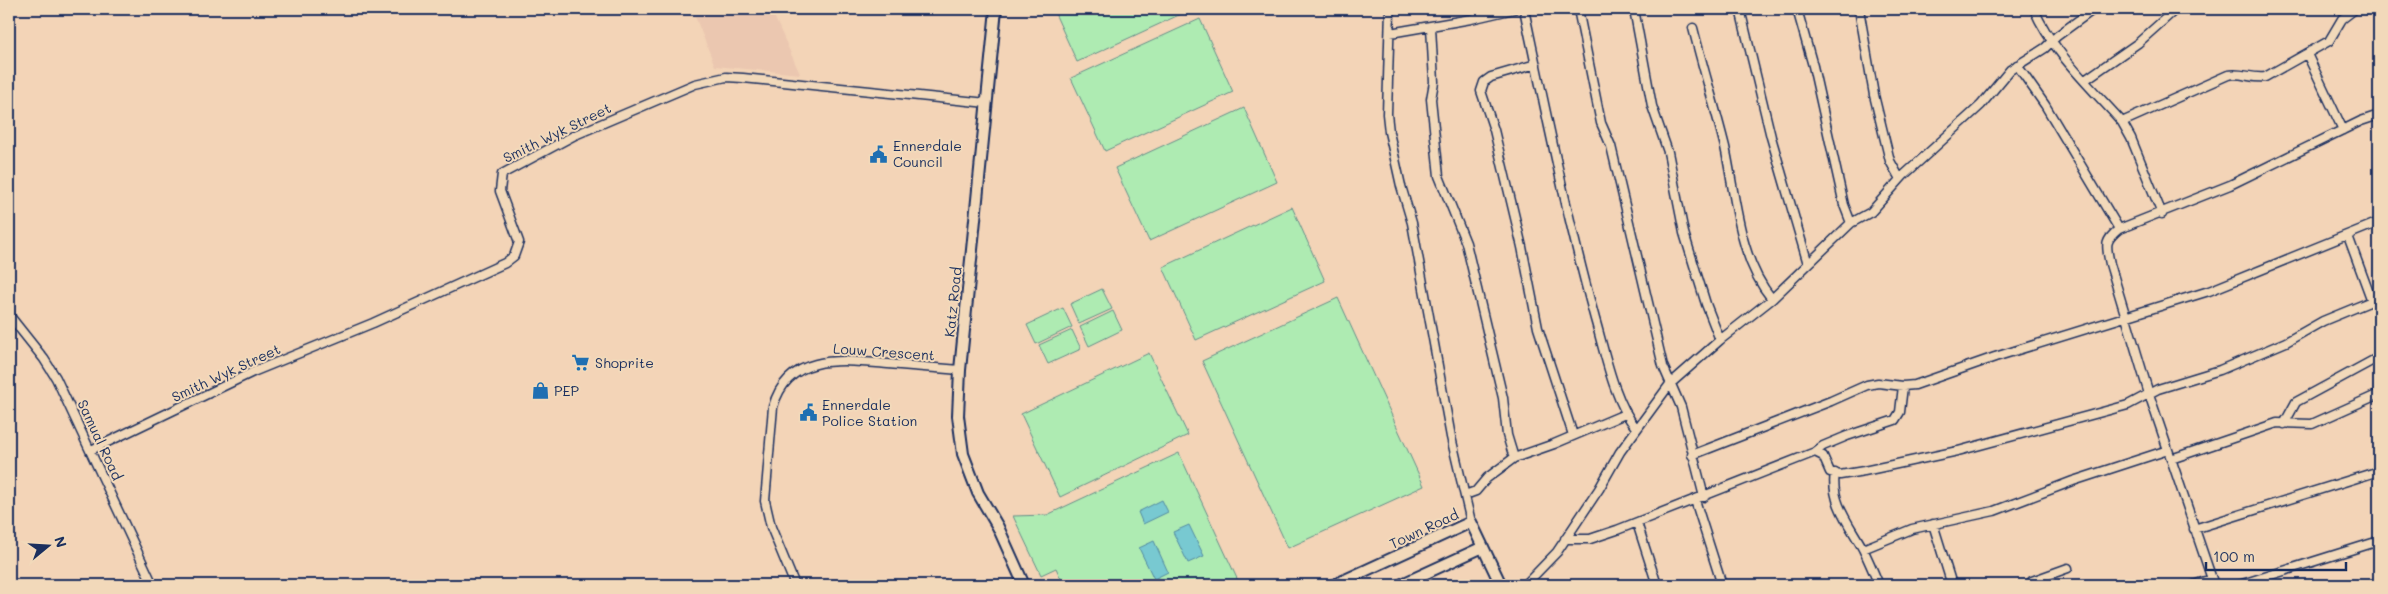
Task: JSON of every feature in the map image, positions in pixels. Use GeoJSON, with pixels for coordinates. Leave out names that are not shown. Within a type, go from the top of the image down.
{"type":"FeatureCollection","features":[{"type":"Feature","properties":{"kind":"street","name":"Katz Road"},"geometry":{"type":"LineString","coordinates":[[996,9],[960,370],[958,416],[963,454],[978,493],[998,527],[1024,585]]}},
{"type":"Feature","properties":{"kind":"street"},"geometry":{"type":"LineString","coordinates":[[1390,9],[1387,114],[1389,132],[1412,224],[1449,428],[1471,522]]}},
{"type":"Feature","properties":{"kind":"street"},"geometry":{"type":"LineString","coordinates":[[1390,32],[1431,27],[1514,9]]}},
{"type":"Feature","properties":{"kind":"street"},"geometry":{"type":"LineString","coordinates":[[1524,9],[1574,242],[1605,356],[1625,414],[1636,428]]}},
{"type":"Feature","properties":{"kind":"street"},"geometry":{"type":"LineString","coordinates":[[1578,9],[1601,122],[1611,146],[1663,366],[1681,407],[1704,497]]}},
{"type":"Feature","properties":{"kind":"street"},"geometry":{"type":"LineString","coordinates":[[1634,9],[1652,106],[1668,152],[1684,232],[1706,304],[1720,340]]}},
{"type":"Feature","properties":{"kind":"street"},"geometry":{"type":"LineString","coordinates":[[1740,9],[1771,138],[1808,264]]}},
{"type":"Feature","properties":{"kind":"street"},"geometry":{"type":"LineString","coordinates":[[1797,9],[1813,66],[1844,205],[1851,223]]}},
{"type":"Feature","properties":{"kind":"street"},"geometry":{"type":"LineString","coordinates":[[1858,9],[1874,96],[1887,152],[1890,162],[1900,179]]}},
{"type":"Feature","properties":{"kind":"street"},"geometry":{"type":"LineString","coordinates":[[2034,9],[2052,40],[2122,122],[2131,138],[2162,214]]}},
{"type":"Feature","properties":{"kind":"street"},"geometry":{"type":"LineString","coordinates":[[1524,585],[1546,564],[1565,539],[1636,428],[1670,384],[1720,340],[1772,299],[1851,223],[1871,212],[1900,179],[1981,105],[2016,65],[2045,48],[2052,40],[2093,9]]}},
{"type":"Feature","properties":{"kind":"street"},"geometry":{"type":"LineString","coordinates":[[2085,80],[2138,43],[2176,9]]}},
{"type":"Feature","properties":{"kind":"street"},"geometry":{"type":"LineString","coordinates":[[2122,122],[2228,75],[2237,73],[2257,78],[2265,77],[2329,41],[2342,19],[2355,9]]}},
{"type":"Feature","properties":{"kind":"street"},"geometry":{"type":"LineString","coordinates":[[1431,27],[1434,82],[1431,99],[1439,176],[1466,243],[1503,398],[1507,435],[1514,458]]}},
{"type":"Feature","properties":{"kind":"street"},"geometry":{"type":"LineString","coordinates":[[1693,28],[1724,146],[1750,263],[1760,284],[1772,299]]}},
{"type":"Feature","properties":{"kind":"street"},"geometry":{"type":"LineString","coordinates":[[2307,54],[2343,130]]}},
{"type":"Feature","properties":{"kind":"street"},"geometry":{"type":"LineString","coordinates":[[1536,64],[1492,77],[1484,82],[1481,91],[1494,130],[1520,238],[1538,328],[1573,435]]}},
{"type":"Feature","properties":{"kind":"street"},"geometry":{"type":"LineString","coordinates":[[2016,65],[2045,105],[2120,229]]}},
{"type":"Feature","properties":{"kind":"street","name":"Smith Wyk Street"},"geometry":{"type":"LineString","coordinates":[[91,450],[253,372],[373,323],[506,263],[514,256],[519,242],[500,190],[502,174],[575,135],[695,84],[726,77],[742,78],[987,103]]}},
{"type":"Feature","properties":{"kind":"street"},"geometry":{"type":"LineString","coordinates":[[2194,585],[2213,582],[2149,394],[2107,246],[2109,237],[2120,229],[2230,186],[2343,130],[2379,115]]}},
{"type":"Feature","properties":{"kind":"street"},"geometry":{"type":"LineString","coordinates":[[1692,455],[1831,402],[1867,385],[1878,383],[1903,386],[1915,385],[1995,357],[2210,290],[2379,222]]}},
{"type":"Feature","properties":{"kind":"street"},"geometry":{"type":"LineString","coordinates":[[1815,452],[1823,456],[1830,472],[1840,475],[1864,471],[1958,450],[2128,404],[2149,394],[2220,370],[2286,342],[2323,321],[2376,300],[2348,236]]}},
{"type":"Feature","properties":{"kind":"street","name":"Samual Road"},"geometry":{"type":"LineString","coordinates":[[9,314],[48,365],[91,450],[154,585]]}},
{"type":"Feature","properties":{"kind":"street"},"geometry":{"type":"LineString","coordinates":[[2284,424],[2296,402],[2379,357]]}},
{"type":"Feature","properties":{"kind":"street","name":"Louw Crescent"},"geometry":{"type":"LineString","coordinates":[[795,585],[771,527],[765,501],[773,407],[777,392],[795,372],[830,360],[960,370]]}},
{"type":"Feature","properties":{"kind":"street"},"geometry":{"type":"LineString","coordinates":[[1565,539],[1590,539],[1704,497],[1815,452],[1823,446],[1847,436],[1895,420],[1900,412],[1903,386]]}},
{"type":"Feature","properties":{"kind":"street"},"geometry":{"type":"LineString","coordinates":[[2171,459],[2277,423],[2312,424],[2379,394]]}},
{"type":"Feature","properties":{"kind":"street"},"geometry":{"type":"LineString","coordinates":[[1465,495],[1476,490],[1487,478],[1514,458],[1625,414]]}},
{"type":"Feature","properties":{"kind":"street"},"geometry":{"type":"LineString","coordinates":[[1863,549],[1912,529],[1994,511],[2073,481],[2168,450]]}},
{"type":"Feature","properties":{"kind":"street"},"geometry":{"type":"LineString","coordinates":[[2194,529],[2379,471]]}},
{"type":"Feature","properties":{"kind":"street"},"geometry":{"type":"LineString","coordinates":[[1835,473],[1833,485],[1838,506],[1863,549],[1879,585]]}},
{"type":"Feature","properties":{"kind":"street"},"geometry":{"type":"LineString","coordinates":[[1695,500],[1722,585]]}},
{"type":"Feature","properties":{"kind":"street","name":"Town Road"},"geometry":{"type":"LineString","coordinates":[[1334,585],[1471,522],[1501,585]]}},
{"type":"Feature","properties":{"kind":"street"},"geometry":{"type":"LineString","coordinates":[[1637,522],[1657,585]]}},
{"type":"Feature","properties":{"kind":"street"},"geometry":{"type":"LineString","coordinates":[[1933,524],[1952,585]]}},
{"type":"Feature","properties":{"kind":"street"},"geometry":{"type":"LineString","coordinates":[[2239,585],[2379,541]]}},
{"type":"Feature","properties":{"kind":"street"},"geometry":{"type":"LineString","coordinates":[[1400,585],[1483,547]]}},
{"type":"Feature","properties":{"kind":"street"},"geometry":{"type":"LineString","coordinates":[[2030,585],[2032,581],[2068,568]]}},
{"type":"Feature","properties":{"kind":"shaded area"},"geometry":{"type":"Polygon","coordinates":[[[692,9],[771,9],[800,74],[715,66],[692,9]]]}},
{"type":"Feature","properties":{"kind":"green space"},"geometry":{"type":"Polygon","coordinates":[[[1053,9],[1192,9],[1077,62],[1053,9]]]}},
{"type":"Feature","properties":{"kind":"green space"},"geometry":{"type":"Polygon","coordinates":[[[1200,19],[1233,92],[1105,151],[1071,78],[1200,19]]]}},
{"type":"Feature","properties":{"kind":"green space"},"geometry":{"type":"Polygon","coordinates":[[[1244,108],[1277,182],[1149,241],[1115,168],[1244,108]]]}},
{"type":"Feature","properties":{"kind":"green space"},"geometry":{"type":"Polygon","coordinates":[[[1292,207],[1325,281],[1196,340],[1163,267],[1292,207]]]}},
{"type":"Feature","properties":{"kind":"green space"},"geometry":{"type":"Polygon","coordinates":[[[1102,289],[1112,309],[1079,324],[1070,304],[1102,289]]]}},
{"type":"Feature","properties":{"kind":"green space"},"geometry":{"type":"Polygon","coordinates":[[[1338,298],[1424,486],[1288,548],[1202,361],[1338,298]]]}},
{"type":"Feature","properties":{"kind":"green space"},"geometry":{"type":"Polygon","coordinates":[[[1063,308],[1072,327],[1036,344],[1027,325],[1063,308]]]}},
{"type":"Feature","properties":{"kind":"green space"},"geometry":{"type":"Polygon","coordinates":[[[1113,311],[1122,330],[1089,346],[1080,327],[1113,311]]]}},
{"type":"Feature","properties":{"kind":"green space"},"geometry":{"type":"Polygon","coordinates":[[[1072,330],[1081,349],[1048,364],[1039,345],[1072,330]]]}},
{"type":"Feature","properties":{"kind":"green space"},"geometry":{"type":"Polygon","coordinates":[[[1149,353],[1188,435],[1060,497],[1021,414],[1149,353]]]}},
{"type":"Feature","properties":{"kind":"green space"},"geometry":{"type":"Polygon","coordinates":[[[1179,453],[1240,585],[1078,585],[1061,579],[1056,568],[1041,575],[1013,516],[1047,515],[1179,453]]]}},
{"type":"Feature","properties":{"kind":"water"},"geometry":{"type":"Polygon","coordinates":[[[1162,500],[1168,512],[1143,524],[1138,512],[1162,500]]]}},
{"type":"Feature","properties":{"kind":"water"},"geometry":{"type":"Polygon","coordinates":[[[1189,525],[1204,556],[1188,563],[1173,532],[1189,525]]]}},
{"type":"Feature","properties":{"kind":"water"},"geometry":{"type":"Polygon","coordinates":[[[1154,541],[1168,572],[1154,579],[1139,548],[1154,541]]]}},
{"type":"Feature","properties":{"kind":"place","name":"Ennerdale Council"},"geometry":{"type":"Point","coordinates":[879,154]}},
{"type":"Feature","properties":{"kind":"place","name":"Shoprite"},"geometry":{"type":"Point","coordinates":[581,363]}},
{"type":"Feature","properties":{"kind":"place","name":"PEP"},"geometry":{"type":"Point","coordinates":[540,391]}},
{"type":"Feature","properties":{"kind":"place","name":"Ennerdale Police Station"},"geometry":{"type":"Point","coordinates":[808,413]}}]}
